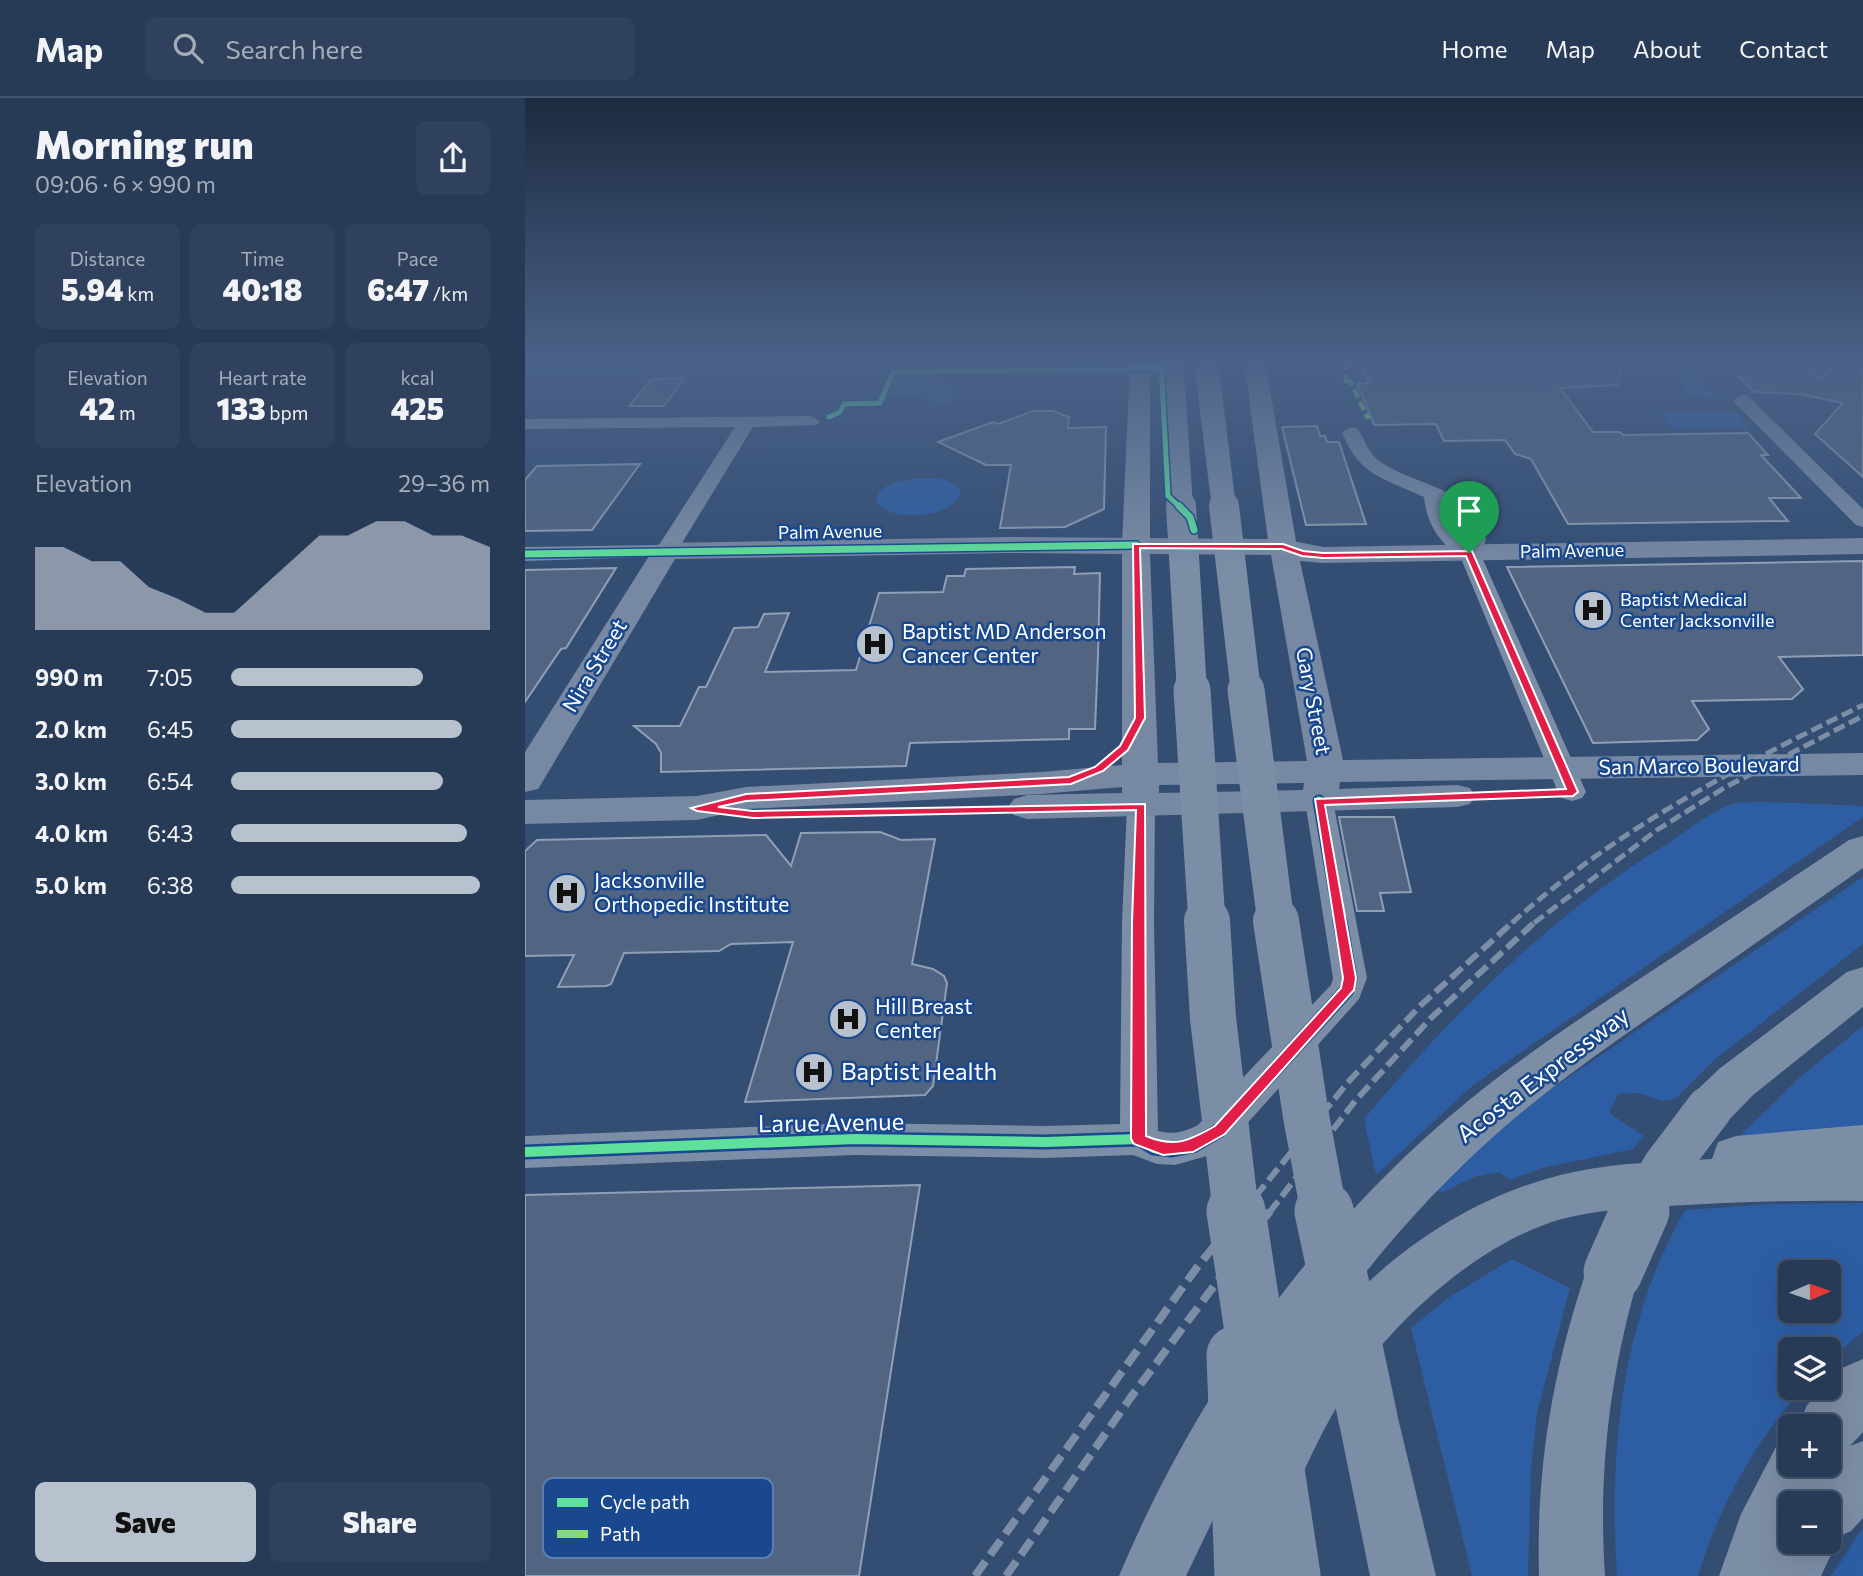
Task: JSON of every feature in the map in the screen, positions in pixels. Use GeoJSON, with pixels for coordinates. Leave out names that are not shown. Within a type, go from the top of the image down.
{"type":"FeatureCollection","features":[{"type":"Feature","properties":{"kind":"highway"},"geometry":{"type":"LineString","coordinates":[[1136,545],[1160,430]]}},
{"type":"Feature","properties":{"kind":"highway"},"geometry":{"type":"LineString","coordinates":[[1177,430],[1209,979],[1229,1161],[1291,1576]]}},
{"type":"Feature","properties":{"kind":"highway"},"geometry":{"type":"LineString","coordinates":[[1185,430],[1277,924],[1299,1073],[1336,1272],[1403,1576]]}},
{"type":"Feature","properties":{"kind":"highway"},"geometry":{"type":"LineString","coordinates":[[1265,430],[1283,547]]}},
{"type":"Feature","properties":{"kind":"highway","name":"Acosta Expressway"},"geometry":{"type":"LineString","coordinates":[[1152,1576],[1213,1456],[1289,1330],[1342,1260],[1416,1178],[1483,1116],[1555,1059],[1863,849]]}},
{"type":"Feature","properties":{"kind":"highway"},"geometry":{"type":"LineString","coordinates":[[1572,1576],[1570,1509],[1574,1434],[1591,1343],[1613,1272],[1631,1226],[1679,1144],[1709,1109],[1736,1083],[1863,983]]}},
{"type":"Feature","properties":{"kind":"highway"},"geometry":{"type":"LineString","coordinates":[[1231,1576],[1281,1452],[1325,1373],[1348,1343],[1402,1288],[1459,1245],[1511,1216],[1616,1180],[1682,1166],[1783,1152],[1863,1146]]}},
{"type":"Feature","properties":{"kind":"highway"},"geometry":{"type":"LineString","coordinates":[[1229,1161],[1244,1576]]}},
{"type":"Feature","properties":{"kind":"highway"},"geometry":{"type":"LineString","coordinates":[[1561,1197],[1629,1186],[1694,1182],[1863,1179]]}},
{"type":"Feature","properties":{"kind":"highway"},"geometry":{"type":"LineString","coordinates":[[1839,1414],[1863,1388]]}},
{"type":"Feature","properties":{"kind":"highway"},"geometry":{"type":"LineString","coordinates":[[1841,1496],[1863,1472]]}},
{"type":"Feature","properties":{"kind":"highway"},"geometry":{"type":"LineString","coordinates":[[1752,1576],[1764,1537],[1794,1477]]}},
{"type":"Feature","properties":{"kind":"highway"},"geometry":{"type":"LineString","coordinates":[[1783,1576],[1797,1554]]}},
{"type":"Feature","properties":{"kind":"main road","name":"Palm Avenue"},"geometry":{"type":"LineString","coordinates":[[666,551],[1136,545],[1283,547],[1315,555],[1464,542],[1863,530]]}},
{"type":"Feature","properties":{"kind":"main road"},"geometry":{"type":"LineString","coordinates":[[1624,550],[1650,542],[1751,539],[1782,531]]}},
{"type":"Feature","properties":{"kind":"main road","name":"Palm Avenue"},"geometry":{"type":"LineString","coordinates":[[1464,542],[1624,550],[1863,546]]}},
{"type":"Feature","properties":{"kind":"main road"},"geometry":{"type":"LineString","coordinates":[[1136,545],[1141,790]]}},
{"type":"Feature","properties":{"kind":"main road","name":"Gary Street"},"geometry":{"type":"LineString","coordinates":[[1283,547],[1315,710],[1322,786]]}},
{"type":"Feature","properties":{"kind":"main road","name":"Nira Street"},"geometry":{"type":"LineString","coordinates":[[525,782],[666,551]]}},
{"type":"Feature","properties":{"kind":"main road"},"geometry":{"type":"LineString","coordinates":[[1315,710],[1332,737],[1350,752],[1425,771]]}},
{"type":"Feature","properties":{"kind":"main road"},"geometry":{"type":"LineString","coordinates":[[1071,780],[1099,769],[1116,757],[1140,718]]}},
{"type":"Feature","properties":{"kind":"main road","name":"San Marco Boulevard"},"geometry":{"type":"LineString","coordinates":[[525,812],[697,808],[753,814],[1141,790],[1567,780],[1863,764]]}},
{"type":"Feature","properties":{"kind":"main road","name":"San Marco Boulevard"},"geometry":{"type":"LineString","coordinates":[[1322,786],[1425,771],[1567,780],[1863,786]]}},
{"type":"Feature","properties":{"kind":"main road","name":"San Marco Boulevard"},"geometry":{"type":"LineString","coordinates":[[697,808],[746,798],[1071,780],[1141,790]]}},
{"type":"Feature","properties":{"kind":"street"},"geometry":{"type":"LineString","coordinates":[[666,551],[742,430]]}},
{"type":"Feature","properties":{"kind":"street"},"geometry":{"type":"LineString","coordinates":[[1772,430],[1863,521]]}},
{"type":"Feature","properties":{"kind":"street"},"geometry":{"type":"LineString","coordinates":[[1351,432],[1357,449],[1366,461],[1462,510],[1464,542]]}},
{"type":"Feature","properties":{"kind":"street"},"geometry":{"type":"LineString","coordinates":[[1434,496],[1435,507],[1464,542],[1567,780]]}},
{"type":"Feature","properties":{"kind":"street","name":"Palm Avenue"},"geometry":{"type":"LineString","coordinates":[[525,554],[666,551]]}},
{"type":"Feature","properties":{"kind":"street","name":"Gary Street"},"geometry":{"type":"LineString","coordinates":[[1139,1139],[1154,1147],[1173,1150],[1193,1146],[1212,1136],[1347,990],[1350,978],[1322,786]]}},
{"type":"Feature","properties":{"kind":"street"},"geometry":{"type":"LineString","coordinates":[[1139,1139],[1138,922],[1141,790]]}},
{"type":"Feature","properties":{"kind":"street","name":"Larue Avenue"},"geometry":{"type":"LineString","coordinates":[[525,1152],[855,1139],[1045,1142],[1139,1139]]}},
{"type":"Feature","properties":{"kind":"shaded area"},"geometry":{"type":"Polygon","coordinates":[[[915,479],[947,481],[958,487],[961,493],[955,502],[946,508],[921,515],[895,513],[876,502],[880,491],[885,487],[915,479]]]}},
{"type":"Feature","properties":{"kind":"shaded area"},"geometry":{"type":"Polygon","coordinates":[[[1762,802],[1863,806],[1863,817],[1472,1086],[1376,1175],[1364,1119],[1469,1004],[1506,968],[1585,901],[1626,870],[1706,817],[1729,805],[1762,802]]]}},
{"type":"Feature","properties":{"kind":"shaded area"},"geometry":{"type":"Polygon","coordinates":[[[1863,877],[1863,944],[1714,1060],[1675,1099],[1663,1101],[1639,1093],[1618,1094],[1609,1113],[1644,1136],[1633,1149],[1542,1168],[1510,1180],[1499,1172],[1474,1177],[1441,1193],[1436,1188],[1532,1102],[1863,877]]]}},
{"type":"Feature","properties":{"kind":"shaded area"},"geometry":{"type":"Polygon","coordinates":[[[1863,1026],[1863,1131],[1737,1139],[1800,1077],[1863,1026]]]}},
{"type":"Feature","properties":{"kind":"shaded area"},"geometry":{"type":"Polygon","coordinates":[[[1863,1203],[1863,1331],[1841,1350],[1841,1337],[1778,1337],[1778,1400],[1793,1400],[1781,1414],[1778,1414],[1778,1419],[1740,1476],[1716,1525],[1698,1576],[1617,1576],[1615,1481],[1624,1387],[1646,1297],[1663,1253],[1685,1210],[1773,1204],[1863,1203]]]}},
{"type":"Feature","properties":{"kind":"shaded area"},"geometry":{"type":"Polygon","coordinates":[[[1512,1259],[1570,1288],[1537,1413],[1531,1469],[1528,1576],[1472,1576],[1411,1328],[1448,1298],[1512,1259]]]}},
{"type":"Feature","properties":{"kind":"shaded area"},"geometry":{"type":"Polygon","coordinates":[[[1863,1528],[1863,1576],[1831,1576],[1863,1528]]]}},
{"type":"Feature","properties":{"kind":"building"},"geometry":{"type":"Polygon","coordinates":[[[971,430],[1106,430],[1104,509],[1065,527],[1000,528],[1011,465],[986,465],[938,442],[971,430]]]}},
{"type":"Feature","properties":{"kind":"building"},"geometry":{"type":"Polygon","coordinates":[[[1283,430],[1318,430],[1320,436],[1325,436],[1327,442],[1339,442],[1366,524],[1306,525],[1283,430]]]}},
{"type":"Feature","properties":{"kind":"building"},"geometry":{"type":"Polygon","coordinates":[[[1439,430],[1591,430],[1620,432],[1623,435],[1748,433],[1768,455],[1761,455],[1801,498],[1769,498],[1788,521],[1568,524],[1531,459],[1515,454],[1505,440],[1444,441],[1439,430]]]}},
{"type":"Feature","properties":{"kind":"building"},"geometry":{"type":"Polygon","coordinates":[[[1819,430],[1863,430],[1863,477],[1815,434],[1819,430]]]}},
{"type":"Feature","properties":{"kind":"building"},"geometry":{"type":"Polygon","coordinates":[[[640,464],[592,530],[525,531],[525,480],[537,466],[640,464]]]}},
{"type":"Feature","properties":{"kind":"building"},"geometry":{"type":"Polygon","coordinates":[[[1863,561],[1863,655],[1779,657],[1803,689],[1792,699],[1692,701],[1709,729],[1697,740],[1593,743],[1507,567],[1863,561]]]}},
{"type":"Feature","properties":{"kind":"building"},"geometry":{"type":"Polygon","coordinates":[[[1075,567],[1074,574],[1100,573],[1098,655],[1095,729],[1069,729],[1069,739],[910,743],[906,766],[661,772],[661,753],[656,744],[634,726],[680,726],[699,687],[706,687],[734,628],[758,627],[764,614],[789,613],[765,672],[856,670],[879,593],[943,592],[947,576],[964,576],[966,569],[1075,567]]]}},
{"type":"Feature","properties":{"kind":"building"},"geometry":{"type":"Polygon","coordinates":[[[616,568],[566,648],[561,649],[525,702],[525,570],[616,568]]]}},
{"type":"Feature","properties":{"kind":"building"},"geometry":{"type":"Polygon","coordinates":[[[1339,817],[1394,817],[1411,892],[1380,893],[1384,911],[1357,911],[1339,817]]]}},
{"type":"Feature","properties":{"kind":"building"},"geometry":{"type":"Polygon","coordinates":[[[880,832],[901,840],[935,839],[912,964],[933,969],[944,976],[947,983],[933,1086],[925,1095],[745,1102],[793,942],[731,944],[719,951],[624,953],[611,984],[606,986],[558,987],[574,955],[525,956],[525,851],[537,840],[766,835],[791,866],[801,833],[880,832]]]}},
{"type":"Feature","properties":{"kind":"building"},"geometry":{"type":"Polygon","coordinates":[[[920,1185],[859,1576],[525,1576],[525,1195],[920,1185]]]}},
{"type":"Feature","properties":{"kind":"railway"},"geometry":{"type":"LineString","coordinates":[[1512,923],[1552,889],[1636,829],[1725,776],[1863,705]]}},
{"type":"Feature","properties":{"kind":"railway"},"geometry":{"type":"LineString","coordinates":[[1534,923],[1657,830],[1724,788],[1863,716]]}},
{"type":"Feature","properties":{"kind":"railway"},"geometry":{"type":"LineString","coordinates":[[1242,1213],[1349,1081],[1421,1005],[1514,921]]}},
{"type":"Feature","properties":{"kind":"railway"},"geometry":{"type":"LineString","coordinates":[[1269,1213],[1355,1101],[1431,1018],[1536,921]]}},
{"type":"Feature","properties":{"kind":"railway"},"geometry":{"type":"LineString","coordinates":[[975,1576],[1198,1266],[1243,1211]]}},
{"type":"Feature","properties":{"kind":"railway"},"geometry":{"type":"LineString","coordinates":[[1006,1576],[1131,1397],[1270,1211]]}},
{"type":"Feature","properties":{"kind":"cycle path"},"geometry":{"type":"LineString","coordinates":[[1165,430],[1168,496],[1190,517],[1194,530]]}},
{"type":"Feature","properties":{"kind":"cycle path"},"geometry":{"type":"LineString","coordinates":[[525,554],[1136,545]]}},
{"type":"Feature","properties":{"kind":"cycle path"},"geometry":{"type":"LineString","coordinates":[[525,1152],[855,1139],[1045,1142],[1139,1139],[1154,1148],[1172,1150],[1193,1146],[1220,1130],[1347,990],[1350,978],[1319,801]]}},
{"type":"Feature","properties":{"kind":"place","name":"Baptist Medical Center Jacksonville"},"geometry":{"type":"Point","coordinates":[1593,610]}},
{"type":"Feature","properties":{"kind":"place","name":"Baptist MD Anderson Cancer Center"},"geometry":{"type":"Point","coordinates":[875,644]}},
{"type":"Feature","properties":{"kind":"place","name":"Jacksonville Orthopedic Institute"},"geometry":{"type":"Point","coordinates":[567,893]}},
{"type":"Feature","properties":{"kind":"place","name":"Hill Breast Center"},"geometry":{"type":"Point","coordinates":[848,1019]}},
{"type":"Feature","properties":{"kind":"place","name":"Baptist Health"},"geometry":{"type":"Point","coordinates":[814,1072]}},
{"type":"Feature","properties":{"kind":"route"},"geometry":{"type":"LineString","coordinates":[[1136,545],[1283,547],[1296,552],[1323,555],[1469,553],[1573,792],[1319,802],[1350,978],[1347,990],[1220,1130],[1193,1146],[1163,1149],[1139,1139],[1138,922],[1142,806],[753,814],[697,808],[746,798],[1041,783],[1071,780],[1099,769],[1124,748],[1140,718],[1136,545]]}}]}
